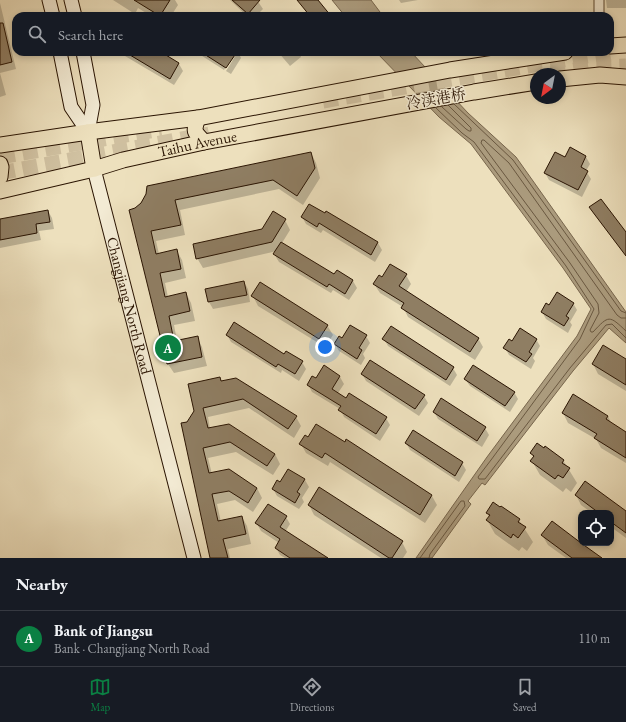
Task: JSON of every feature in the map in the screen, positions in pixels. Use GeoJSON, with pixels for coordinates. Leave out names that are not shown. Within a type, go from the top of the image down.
{"type":"FeatureCollection","features":[{"type":"Feature","properties":{"kind":"main road"},"geometry":{"type":"LineString","coordinates":[[49,0],[52,12]]}},
{"type":"Feature","properties":{"kind":"main road"},"geometry":{"type":"LineString","coordinates":[[71,0],[74,12]]}},
{"type":"Feature","properties":{"kind":"main road"},"geometry":{"type":"LineString","coordinates":[[614,46],[626,45]]}},
{"type":"Feature","properties":{"kind":"main road"},"geometry":{"type":"LineString","coordinates":[[61,56],[71,107],[88,132]]}},
{"type":"Feature","properties":{"kind":"main road","name":"Changjiang North Road"},"geometry":{"type":"LineString","coordinates":[[84,56],[93,105],[88,132],[94,169],[194,558]]}},
{"type":"Feature","properties":{"kind":"main road","name":"冷渎港桥"},"geometry":{"type":"LineString","coordinates":[[378,84],[450,70],[539,56]]}},
{"type":"Feature","properties":{"kind":"main road"},"geometry":{"type":"LineString","coordinates":[[566,78],[600,75],[626,77]]}},
{"type":"Feature","properties":{"kind":"main road","name":"冷渎港桥"},"geometry":{"type":"LineString","coordinates":[[398,106],[530,83]]}},
{"type":"Feature","properties":{"kind":"main road","name":"Taihu Avenue"},"geometry":{"type":"LineString","coordinates":[[0,145],[198,118],[378,84]]}},
{"type":"Feature","properties":{"kind":"main road","name":"Taihu Avenue"},"geometry":{"type":"LineString","coordinates":[[0,191],[94,169],[123,160],[204,142],[398,106]]}},
{"type":"Feature","properties":{"kind":"main road"},"geometry":{"type":"LineString","coordinates":[[198,118],[194,127],[196,133],[204,142]]}},
{"type":"Feature","properties":{"kind":"main road"},"geometry":{"type":"LineString","coordinates":[[0,164],[0,177]]}},
{"type":"Feature","properties":{"kind":"street"},"geometry":{"type":"LineString","coordinates":[[599,0],[599,12]]}},
{"type":"Feature","properties":{"kind":"water"},"geometry":{"type":"Polygon","coordinates":[[[332,0],[371,0],[380,12],[342,12],[332,0]]]}},
{"type":"Feature","properties":{"kind":"water"},"geometry":{"type":"Polygon","coordinates":[[[380,56],[415,56],[468,113],[516,157],[626,312],[626,343],[609,328],[573,371],[485,485],[482,483],[468,501],[471,504],[432,558],[416,558],[487,457],[577,336],[591,309],[563,268],[471,144],[439,117],[380,56]]]}},
{"type":"Feature","properties":{"kind":"building"},"geometry":{"type":"Polygon","coordinates":[[[134,0],[170,0],[162,12],[154,12],[134,0]]]}},
{"type":"Feature","properties":{"kind":"building"},"geometry":{"type":"Polygon","coordinates":[[[232,0],[260,0],[250,12],[246,12],[232,0]]]}},
{"type":"Feature","properties":{"kind":"building"},"geometry":{"type":"Polygon","coordinates":[[[297,0],[318,0],[328,12],[307,12],[297,0]]]}},
{"type":"Feature","properties":{"kind":"building"},"geometry":{"type":"Polygon","coordinates":[[[0,23],[3,23],[12,62],[0,65],[0,23]]]}},
{"type":"Feature","properties":{"kind":"building"},"geometry":{"type":"Polygon","coordinates":[[[132,56],[168,56],[179,63],[170,79],[132,56]]]}},
{"type":"Feature","properties":{"kind":"building"},"geometry":{"type":"Polygon","coordinates":[[[207,56],[234,56],[226,68],[207,56]]]}},
{"type":"Feature","properties":{"kind":"building"},"geometry":{"type":"Polygon","coordinates":[[[570,147],[586,156],[581,167],[588,171],[578,190],[544,173],[555,152],[565,157],[570,147]]]}},
{"type":"Feature","properties":{"kind":"building"},"geometry":{"type":"Polygon","coordinates":[[[311,152],[315,168],[297,196],[273,180],[175,200],[181,225],[151,231],[156,254],[177,249],[181,269],[160,273],[165,297],[186,292],[190,311],[169,316],[174,341],[198,336],[202,357],[167,364],[129,210],[135,208],[141,203],[146,194],[147,186],[311,152]]]}},
{"type":"Feature","properties":{"kind":"building"},"geometry":{"type":"Polygon","coordinates":[[[601,199],[626,232],[626,256],[589,207],[601,199]]]}},
{"type":"Feature","properties":{"kind":"building"},"geometry":{"type":"Polygon","coordinates":[[[309,204],[325,213],[326,211],[378,242],[371,255],[319,223],[317,227],[301,217],[309,204]]]}},
{"type":"Feature","properties":{"kind":"building"},"geometry":{"type":"Polygon","coordinates":[[[48,210],[50,222],[36,224],[37,233],[0,240],[0,219],[48,210]]]}},
{"type":"Feature","properties":{"kind":"building"},"geometry":{"type":"Polygon","coordinates":[[[273,211],[286,219],[272,242],[196,259],[193,244],[262,229],[273,211]]]}},
{"type":"Feature","properties":{"kind":"building"},"geometry":{"type":"Polygon","coordinates":[[[281,242],[334,274],[337,270],[353,280],[345,294],[329,284],[327,287],[273,254],[281,242]]]}},
{"type":"Feature","properties":{"kind":"building"},"geometry":{"type":"Polygon","coordinates":[[[390,264],[407,274],[399,286],[479,338],[470,352],[401,308],[404,303],[373,284],[379,275],[382,277],[390,264]]]}},
{"type":"Feature","properties":{"kind":"building"},"geometry":{"type":"Polygon","coordinates":[[[244,281],[247,295],[208,302],[205,289],[244,281]]]}},
{"type":"Feature","properties":{"kind":"building"},"geometry":{"type":"Polygon","coordinates":[[[260,282],[328,325],[319,339],[251,296],[260,282]]]}},
{"type":"Feature","properties":{"kind":"building"},"geometry":{"type":"Polygon","coordinates":[[[557,292],[574,303],[566,316],[569,318],[564,326],[541,312],[546,303],[549,305],[557,292]]]}},
{"type":"Feature","properties":{"kind":"building"},"geometry":{"type":"Polygon","coordinates":[[[234,322],[284,354],[286,351],[303,361],[295,374],[278,364],[276,367],[226,335],[234,322]]]}},
{"type":"Feature","properties":{"kind":"building"},"geometry":{"type":"Polygon","coordinates":[[[350,325],[367,335],[359,348],[362,350],[357,359],[334,344],[339,336],[342,338],[350,325]]]}},
{"type":"Feature","properties":{"kind":"building"},"geometry":{"type":"Polygon","coordinates":[[[391,326],[454,367],[446,380],[382,339],[391,326]]]}},
{"type":"Feature","properties":{"kind":"building"},"geometry":{"type":"Polygon","coordinates":[[[520,328],[537,339],[529,352],[532,354],[526,362],[503,348],[509,339],[512,341],[520,328]]]}},
{"type":"Feature","properties":{"kind":"building"},"geometry":{"type":"Polygon","coordinates":[[[603,345],[626,359],[626,385],[592,364],[603,345]]]}},
{"type":"Feature","properties":{"kind":"building"},"geometry":{"type":"Polygon","coordinates":[[[370,360],[425,395],[415,409],[361,374],[370,360]]]}},
{"type":"Feature","properties":{"kind":"building"},"geometry":{"type":"Polygon","coordinates":[[[324,365],[340,376],[332,389],[346,398],[349,393],[387,417],[376,434],[338,410],[341,406],[307,385],[312,376],[316,378],[324,365]]]}},
{"type":"Feature","properties":{"kind":"building"},"geometry":{"type":"Polygon","coordinates":[[[473,365],[515,392],[505,406],[464,379],[473,365]]]}},
{"type":"Feature","properties":{"kind":"building"},"geometry":{"type":"Polygon","coordinates":[[[220,377],[221,381],[236,378],[297,416],[288,429],[243,399],[203,408],[208,428],[229,424],[275,454],[267,466],[230,442],[203,448],[209,473],[229,469],[257,488],[248,503],[229,491],[212,494],[218,521],[242,516],[246,534],[223,539],[228,558],[210,558],[181,423],[187,422],[194,411],[188,384],[220,377]]]}},
{"type":"Feature","properties":{"kind":"building"},"geometry":{"type":"Polygon","coordinates":[[[573,394],[608,416],[606,419],[626,432],[626,458],[594,438],[597,434],[562,413],[573,394]]]}},
{"type":"Feature","properties":{"kind":"building"},"geometry":{"type":"Polygon","coordinates":[[[441,398],[486,427],[477,441],[433,412],[441,398]]]}},
{"type":"Feature","properties":{"kind":"building"},"geometry":{"type":"Polygon","coordinates":[[[316,424],[345,442],[346,439],[432,495],[420,515],[325,453],[322,458],[299,444],[305,435],[308,437],[316,424]]]}},
{"type":"Feature","properties":{"kind":"building"},"geometry":{"type":"Polygon","coordinates":[[[413,430],[463,462],[455,476],[405,443],[413,430]]]}},
{"type":"Feature","properties":{"kind":"building"},"geometry":{"type":"Polygon","coordinates":[[[537,443],[544,448],[545,446],[564,460],[562,463],[570,468],[563,478],[558,475],[555,479],[530,461],[534,456],[530,453],[537,443]]]}},
{"type":"Feature","properties":{"kind":"building"},"geometry":{"type":"Polygon","coordinates":[[[288,469],[305,479],[297,492],[300,494],[295,503],[272,489],[277,480],[280,482],[288,469]]]}},
{"type":"Feature","properties":{"kind":"building"},"geometry":{"type":"Polygon","coordinates":[[[585,481],[626,511],[626,533],[614,524],[614,510],[595,510],[575,495],[585,481]]]}},
{"type":"Feature","properties":{"kind":"building"},"geometry":{"type":"Polygon","coordinates":[[[319,487],[403,541],[392,558],[389,558],[308,505],[319,487]]]}},
{"type":"Feature","properties":{"kind":"building"},"geometry":{"type":"Polygon","coordinates":[[[493,502],[520,519],[518,522],[526,527],[518,538],[513,534],[511,538],[486,520],[490,515],[486,513],[493,502]]]}},
{"type":"Feature","properties":{"kind":"building"},"geometry":{"type":"Polygon","coordinates":[[[268,504],[287,516],[280,527],[328,558],[290,558],[275,548],[280,539],[255,523],[268,504]]]}},
{"type":"Feature","properties":{"kind":"building"},"geometry":{"type":"Polygon","coordinates":[[[552,521],[578,541],[578,546],[585,546],[602,558],[572,558],[541,535],[552,521]]]}},
{"type":"Feature","properties":{"kind":"tunnel"},"geometry":{"type":"LineString","coordinates":[[323,101],[587,56]]}},
{"type":"Feature","properties":{"kind":"tunnel"},"geometry":{"type":"LineString","coordinates":[[566,72],[593,67],[626,66]]}},
{"type":"Feature","properties":{"kind":"tunnel"},"geometry":{"type":"LineString","coordinates":[[0,157],[161,129]]}},
{"type":"Feature","properties":{"kind":"tunnel"},"geometry":{"type":"LineString","coordinates":[[0,173],[209,134]]}},
{"type":"Feature","properties":{"kind":"place","name":"Bank of Jiangsu"},"geometry":{"type":"Point","coordinates":[168,348]}}]}
